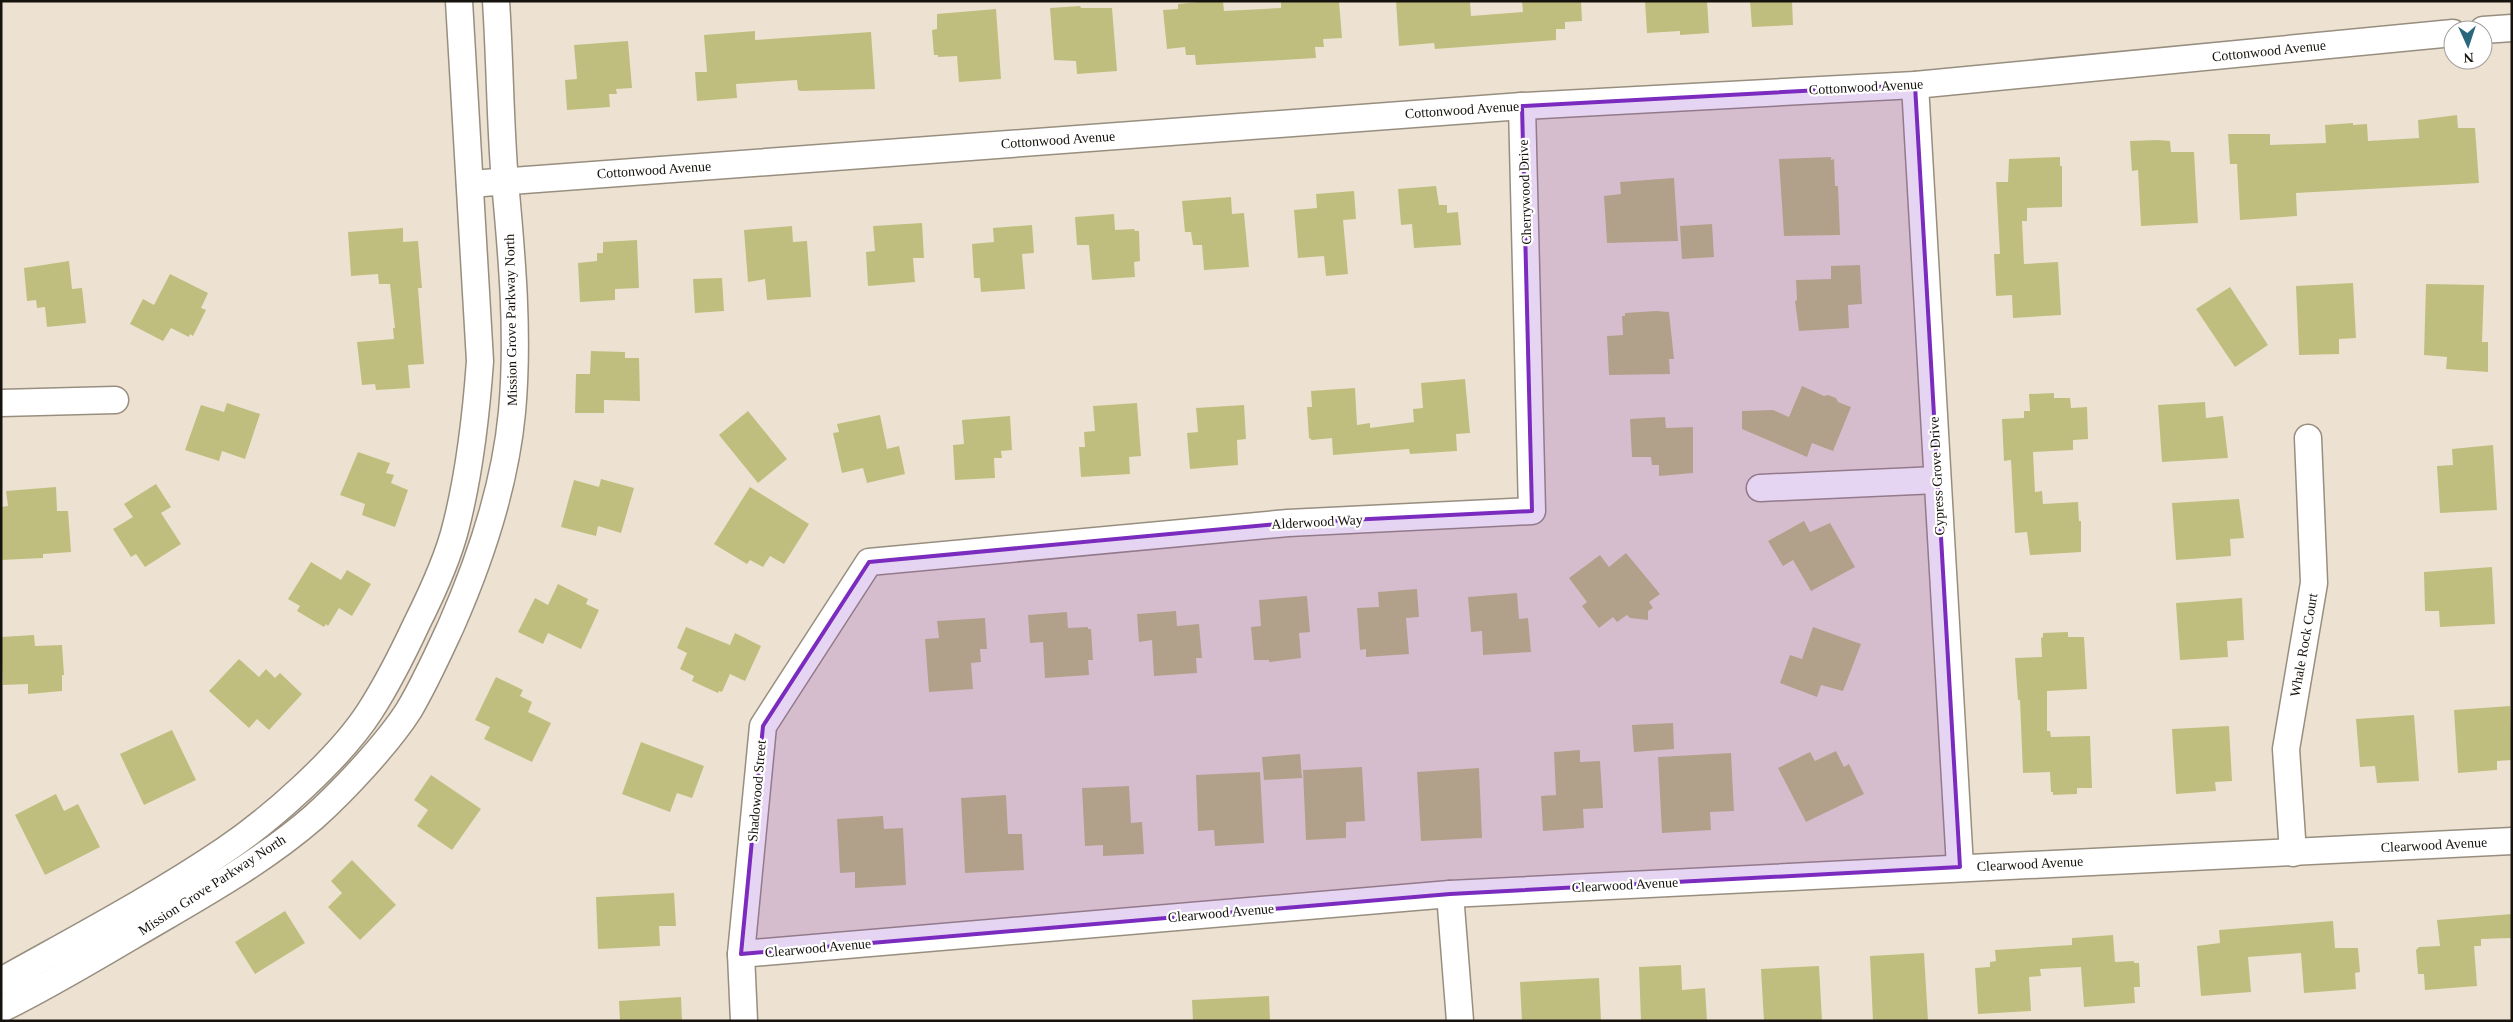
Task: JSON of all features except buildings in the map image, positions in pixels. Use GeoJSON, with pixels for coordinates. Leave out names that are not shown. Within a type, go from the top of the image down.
{"type":"FeatureCollection","features":[{"type":"Feature","properties":{"kind":"street","name":"Mission Grove Parkway North"},"geometry":{"type":"LineString","coordinates":[[1,981],[226,849],[281,806],[330,760],[368,713],[398,664],[430,596],[455,529],[469,467],[480,361],[459,1]]}},
{"type":"Feature","properties":{"kind":"street","name":"Mission Grove Parkway North"},"geometry":{"type":"LineString","coordinates":[[1,1009],[184,906],[263,855],[314,817],[362,768],[408,711],[436,659],[466,592],[488,533],[504,470],[512,411],[514,348],[510,214],[505,181],[496,1]]}},
{"type":"Feature","properties":{"kind":"street"},"geometry":{"type":"LineString","coordinates":[[2493,29],[2512,28]]}},
{"type":"Feature","properties":{"kind":"street","name":"Cottonwood Avenue"},"geometry":{"type":"LineString","coordinates":[[470,184],[1522,106],[1915,85],[2443,34]]}},
{"type":"Feature","properties":{"kind":"street","name":"Cypress Grove Drive"},"geometry":{"type":"LineString","coordinates":[[1915,85],[1960,867]]}},
{"type":"Feature","properties":{"kind":"street","name":"Cherrywood Drive"},"geometry":{"type":"LineString","coordinates":[[1522,106],[1528,277]]}},
{"type":"Feature","properties":{"kind":"street","name":"Alderwood Way"},"geometry":{"type":"LineString","coordinates":[[869,562],[1288,523],[1532,511],[1528,277]]}},
{"type":"Feature","properties":{"kind":"street"},"geometry":{"type":"LineString","coordinates":[[1,403],[115,400]]}},
{"type":"Feature","properties":{"kind":"street","name":"Whale Rock Court"},"geometry":{"type":"LineString","coordinates":[[2293,853],[2286,749],[2314,582],[2308,438]]}},
{"type":"Feature","properties":{"kind":"street"},"geometry":{"type":"LineString","coordinates":[[1760,488],[1937,480]]}},
{"type":"Feature","properties":{"kind":"street","name":"Shadowood Street"},"geometry":{"type":"LineString","coordinates":[[744,1021],[741,954],[763,726],[869,562]]}},
{"type":"Feature","properties":{"kind":"street","name":"Clearwood Avenue"},"geometry":{"type":"LineString","coordinates":[[741,954],[1450,894],[1960,867],[2293,853],[2512,841]]}},
{"type":"Feature","properties":{"kind":"street"},"geometry":{"type":"LineString","coordinates":[[1450,894],[1460,1021]]}},
{"type":"Feature","properties":{"kind":"highlighted area"},"geometry":{"type":"Polygon","coordinates":[[[1915,85],[1960,867],[1450,894],[741,954],[763,726],[869,562],[1288,523],[1532,511],[1522,106],[1915,85]]]}}]}
